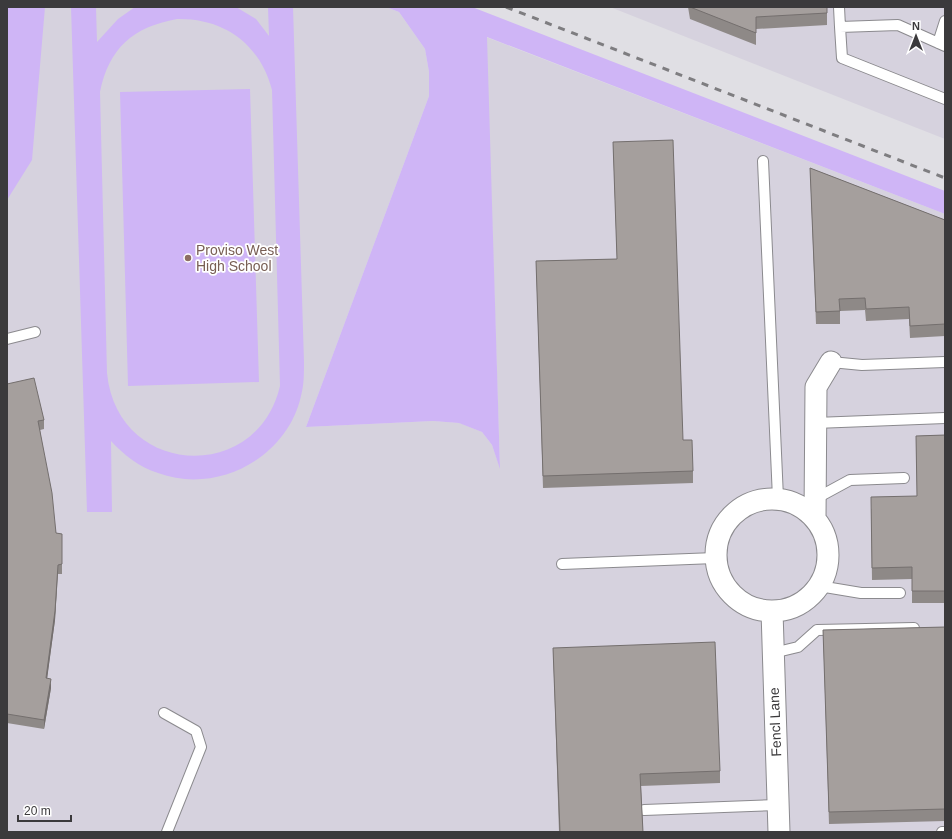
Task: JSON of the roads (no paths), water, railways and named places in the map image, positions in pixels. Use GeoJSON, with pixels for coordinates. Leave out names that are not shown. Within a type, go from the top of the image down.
{"type":"FeatureCollection","features":[{"type":"Feature","properties":{"kind":"street"},"geometry":{"type":"LineString","coordinates":[[815,508],[804,508],[791,501],[778,498],[764,499],[751,502],[739,509],[729,518],[721,531],[716,545],[715,558],[718,572],[725,586],[734,597],[748,606],[772,611],[786,610],[800,605],[812,596],[826,572],[829,558],[827,541],[815,508],[815,423],[816,387],[831,362]]}},
{"type":"Feature","properties":{"kind":"street","name":"Fencl Lane"},"geometry":{"type":"LineString","coordinates":[[772,611],[779,832]]}},
{"type":"Feature","properties":{"kind":"lane"},"geometry":{"type":"LineString","coordinates":[[839,7],[842,58],[945,99]]}},
{"type":"Feature","properties":{"kind":"lane"},"geometry":{"type":"LineString","coordinates":[[840,27],[898,25],[941,44],[945,21]]}},
{"type":"Feature","properties":{"kind":"lane"},"geometry":{"type":"LineString","coordinates":[[764,161],[778,498]]}},
{"type":"Feature","properties":{"kind":"lane"},"geometry":{"type":"LineString","coordinates":[[7,339],[35,332]]}},
{"type":"Feature","properties":{"kind":"lane"},"geometry":{"type":"LineString","coordinates":[[831,362],[862,365],[945,362]]}},
{"type":"Feature","properties":{"kind":"lane"},"geometry":{"type":"LineString","coordinates":[[815,423],[945,418]]}},
{"type":"Feature","properties":{"kind":"lane"},"geometry":{"type":"LineString","coordinates":[[815,508],[850,480],[904,478]]}},
{"type":"Feature","properties":{"kind":"lane"},"geometry":{"type":"LineString","coordinates":[[562,564],[715,558]]}},
{"type":"Feature","properties":{"kind":"lane"},"geometry":{"type":"LineString","coordinates":[[819,586],[861,593],[900,593]]}},
{"type":"Feature","properties":{"kind":"lane"},"geometry":{"type":"LineString","coordinates":[[773,653],[798,647],[817,630],[922,628]]}},
{"type":"Feature","properties":{"kind":"lane"},"geometry":{"type":"LineString","coordinates":[[164,713],[196,731],[201,748],[167,832]]}},
{"type":"Feature","properties":{"kind":"lane"},"geometry":{"type":"LineString","coordinates":[[644,810],[778,805]]}},
{"type":"Feature","properties":{"kind":"railway"},"geometry":{"type":"LineString","coordinates":[[506,7],[945,178]]}},
{"type":"Feature","properties":{"kind":"place","name":"Proviso West High School"},"geometry":{"type":"Point","coordinates":[188,258]}}]}
